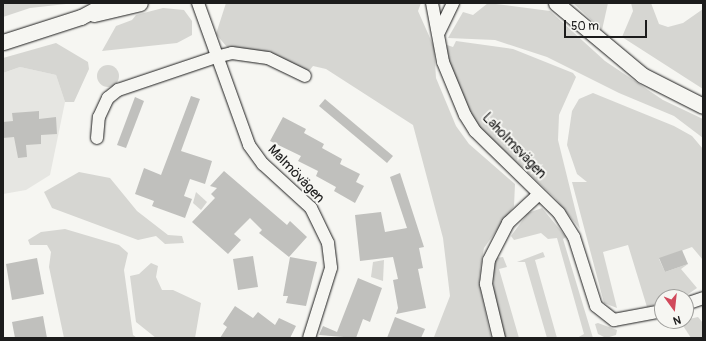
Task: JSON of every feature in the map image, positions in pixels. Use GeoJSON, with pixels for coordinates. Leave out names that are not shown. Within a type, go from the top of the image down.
{"type":"FeatureCollection","features":[{"type":"Feature","properties":{"kind":"street"},"geometry":{"type":"LineString","coordinates":[[81,17],[107,3]]}},
{"type":"Feature","properties":{"kind":"street"},"geometry":{"type":"LineString","coordinates":[[3,42],[81,17],[140,3]]}},
{"type":"Feature","properties":{"kind":"street","name":"Malmövägen"},"geometry":{"type":"LineString","coordinates":[[198,3],[216,57],[249,145],[263,164],[310,208],[326,237],[331,268],[309,338]]}},
{"type":"Feature","properties":{"kind":"street","name":"Laholmsvägen"},"geometry":{"type":"LineString","coordinates":[[432,3],[439,32],[443,62],[465,115],[475,131],[539,194],[508,223],[489,260],[486,284],[499,338]]}},
{"type":"Feature","properties":{"kind":"street"},"geometry":{"type":"LineString","coordinates":[[439,32],[453,3]]}},
{"type":"Feature","properties":{"kind":"street"},"geometry":{"type":"LineString","coordinates":[[556,3],[642,75],[703,106]]}},
{"type":"Feature","properties":{"kind":"street"},"geometry":{"type":"LineString","coordinates":[[97,138],[99,117],[108,98],[118,90],[216,57],[232,53],[268,58],[305,76]]}},
{"type":"Feature","properties":{"kind":"street"},"geometry":{"type":"LineString","coordinates":[[539,194],[559,213],[574,237],[592,294],[605,315],[624,319],[654,313]]}},
{"type":"Feature","properties":{"kind":"shaded area"},"geometry":{"type":"Polygon","coordinates":[[[3,3],[75,3],[30,8],[3,17],[3,3]]]}},
{"type":"Feature","properties":{"kind":"shaded area"},"geometry":{"type":"Polygon","coordinates":[[[226,3],[421,3],[418,11],[434,47],[436,78],[456,126],[469,144],[515,184],[514,206],[484,248],[481,264],[479,283],[491,338],[434,337],[450,296],[443,238],[413,125],[326,69],[313,66],[305,76],[232,53],[216,34],[226,3]]]}},
{"type":"Feature","properties":{"kind":"shaded area"},"geometry":{"type":"Polygon","coordinates":[[[488,3],[550,11],[605,61],[663,100],[703,119],[703,138],[674,116],[619,93],[547,57],[495,40],[448,38],[463,12],[473,15],[488,3]]]}},
{"type":"Feature","properties":{"kind":"shaded area"},"geometry":{"type":"Polygon","coordinates":[[[573,3],[608,3],[602,30],[573,3]]]}},
{"type":"Feature","properties":{"kind":"shaded area"},"geometry":{"type":"Polygon","coordinates":[[[631,3],[651,3],[659,24],[668,27],[683,23],[703,9],[703,89],[622,37],[633,11],[631,3]]]}},
{"type":"Feature","properties":{"kind":"shaded area"},"geometry":{"type":"Polygon","coordinates":[[[163,8],[184,10],[192,21],[192,35],[177,43],[102,51],[116,26],[132,20],[136,15],[163,8]]]}},
{"type":"Feature","properties":{"kind":"shaded area"},"geometry":{"type":"Polygon","coordinates":[[[456,41],[513,49],[573,73],[576,77],[559,115],[558,140],[580,229],[555,198],[476,124],[458,90],[446,53],[447,45],[453,47],[456,41]]]}},
{"type":"Feature","properties":{"kind":"shaded area"},"geometry":{"type":"Polygon","coordinates":[[[56,43],[88,62],[89,69],[74,102],[65,102],[56,75],[20,67],[3,73],[3,58],[56,43]]]}},
{"type":"Feature","properties":{"kind":"shaded area"},"geometry":{"type":"Polygon","coordinates":[[[108,65],[116,68],[119,76],[116,84],[108,87],[100,84],[97,76],[100,68],[108,65]]]}},
{"type":"Feature","properties":{"kind":"shaded area"},"geometry":{"type":"Polygon","coordinates":[[[20,67],[56,75],[65,102],[50,175],[26,190],[3,194],[3,73],[20,67]]]}},
{"type":"Feature","properties":{"kind":"shaded area"},"geometry":{"type":"Polygon","coordinates":[[[593,93],[674,126],[692,136],[703,149],[703,260],[692,247],[659,259],[665,272],[688,264],[681,269],[697,288],[694,290],[654,289],[654,305],[647,307],[628,245],[603,252],[617,308],[604,303],[572,182],[587,182],[577,174],[567,145],[572,111],[579,99],[593,93]]]}},
{"type":"Feature","properties":{"kind":"shaded area"},"geometry":{"type":"Polygon","coordinates":[[[79,172],[110,178],[137,211],[168,235],[182,236],[184,243],[165,244],[156,236],[138,240],[52,208],[44,192],[79,172]]]}},
{"type":"Feature","properties":{"kind":"shaded area"},"geometry":{"type":"Polygon","coordinates":[[[196,192],[207,202],[201,210],[193,203],[196,192]]]}},
{"type":"Feature","properties":{"kind":"shaded area"},"geometry":{"type":"Polygon","coordinates":[[[542,208],[566,237],[563,239],[593,338],[577,338],[584,334],[557,238],[548,239],[541,233],[514,240],[511,236],[528,213],[542,208]]]}},
{"type":"Feature","properties":{"kind":"shaded area"},"geometry":{"type":"Polygon","coordinates":[[[65,229],[119,245],[128,253],[124,270],[133,335],[137,338],[64,338],[49,267],[51,252],[47,245],[30,245],[28,240],[41,232],[65,229]]]}},
{"type":"Feature","properties":{"kind":"shaded area"},"geometry":{"type":"Polygon","coordinates":[[[543,252],[545,257],[535,260],[557,338],[547,338],[525,262],[517,262],[543,252]]]}},
{"type":"Feature","properties":{"kind":"shaded area"},"geometry":{"type":"Polygon","coordinates":[[[503,257],[507,267],[499,269],[519,338],[505,338],[494,297],[493,273],[496,258],[503,257]]]}},
{"type":"Feature","properties":{"kind":"shaded area"},"geometry":{"type":"Polygon","coordinates":[[[384,260],[383,281],[371,277],[373,262],[384,260]]]}},
{"type":"Feature","properties":{"kind":"shaded area"},"geometry":{"type":"Polygon","coordinates":[[[151,263],[158,266],[156,277],[162,290],[173,290],[201,303],[195,338],[156,338],[136,322],[130,276],[139,274],[151,263]]]}},
{"type":"Feature","properties":{"kind":"shaded area"},"geometry":{"type":"Polygon","coordinates":[[[698,317],[703,323],[703,338],[691,338],[685,329],[694,329],[694,318],[698,317]]]}},
{"type":"Feature","properties":{"kind":"shaded area"},"geometry":{"type":"Polygon","coordinates":[[[598,323],[617,330],[616,335],[606,338],[598,334],[595,324],[598,323]]]}},
{"type":"Feature","properties":{"kind":"building"},"geometry":{"type":"Polygon","coordinates":[[[191,96],[200,99],[181,151],[212,161],[205,184],[190,179],[184,196],[192,199],[185,218],[152,206],[154,201],[135,194],[144,168],[161,175],[191,96]]]}},
{"type":"Feature","properties":{"kind":"building"},"geometry":{"type":"Polygon","coordinates":[[[135,97],[144,101],[126,148],[117,145],[135,97]]]}},
{"type":"Feature","properties":{"kind":"building"},"geometry":{"type":"Polygon","coordinates":[[[325,99],[393,156],[387,163],[319,106],[325,99]]]}},
{"type":"Feature","properties":{"kind":"building"},"geometry":{"type":"Polygon","coordinates":[[[39,111],[39,119],[56,117],[57,134],[41,135],[41,144],[26,145],[27,157],[18,158],[14,137],[3,138],[3,122],[13,121],[12,113],[39,111]]]}},
{"type":"Feature","properties":{"kind":"building"},"geometry":{"type":"Polygon","coordinates":[[[283,117],[306,129],[304,133],[324,144],[322,148],[342,159],[340,164],[360,174],[356,182],[364,186],[355,203],[334,191],[336,187],[316,176],[318,171],[298,161],[301,156],[270,141],[283,117]]]}},
{"type":"Feature","properties":{"kind":"building"},"geometry":{"type":"Polygon","coordinates":[[[224,171],[287,225],[290,221],[307,237],[289,257],[259,233],[262,230],[250,218],[234,234],[241,240],[228,254],[192,222],[215,198],[211,194],[217,188],[210,186],[224,171]]]}},
{"type":"Feature","properties":{"kind":"building"},"geometry":{"type":"Polygon","coordinates":[[[400,173],[424,247],[419,248],[423,268],[418,269],[426,308],[396,314],[398,308],[393,280],[398,279],[393,257],[360,261],[355,215],[381,212],[385,232],[407,228],[390,177],[400,173]]]}},
{"type":"Feature","properties":{"kind":"building"},"geometry":{"type":"Polygon","coordinates":[[[682,250],[688,264],[665,272],[659,258],[682,250]]]}},
{"type":"Feature","properties":{"kind":"building"},"geometry":{"type":"Polygon","coordinates":[[[253,256],[258,287],[238,290],[233,259],[253,256]]]}},
{"type":"Feature","properties":{"kind":"building"},"geometry":{"type":"Polygon","coordinates":[[[290,257],[317,262],[306,306],[286,303],[288,296],[283,296],[290,257]]]}},
{"type":"Feature","properties":{"kind":"building"},"geometry":{"type":"Polygon","coordinates":[[[37,258],[44,294],[12,300],[6,264],[37,258]]]}},
{"type":"Feature","properties":{"kind":"building"},"geometry":{"type":"Polygon","coordinates":[[[358,278],[382,288],[370,322],[363,319],[356,338],[319,335],[323,326],[337,332],[358,278]]]}},
{"type":"Feature","properties":{"kind":"building"},"geometry":{"type":"Polygon","coordinates":[[[235,306],[253,318],[258,312],[275,325],[279,318],[296,326],[290,338],[220,338],[227,327],[223,324],[235,306]]]}},
{"type":"Feature","properties":{"kind":"building"},"geometry":{"type":"Polygon","coordinates":[[[43,316],[47,338],[15,338],[12,322],[43,316]]]}},
{"type":"Feature","properties":{"kind":"building"},"geometry":{"type":"Polygon","coordinates":[[[395,317],[425,329],[421,338],[387,338],[395,317]]]}}]}
